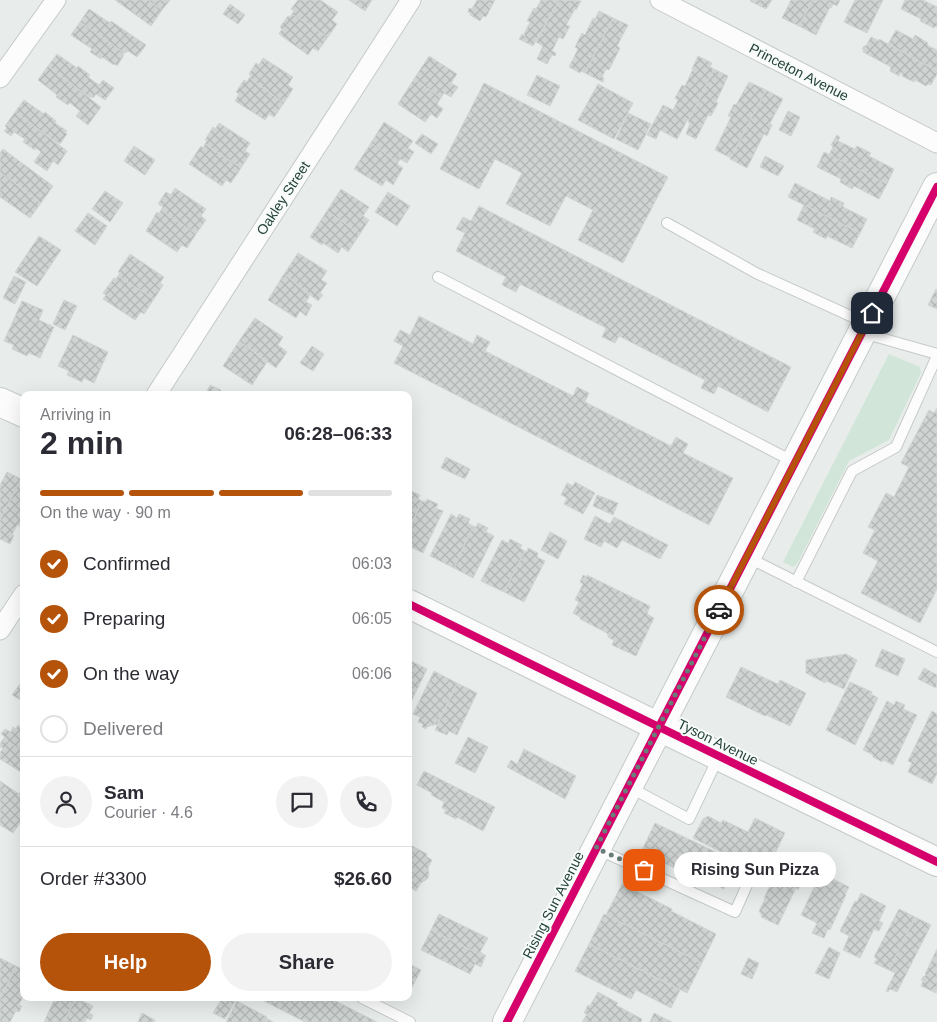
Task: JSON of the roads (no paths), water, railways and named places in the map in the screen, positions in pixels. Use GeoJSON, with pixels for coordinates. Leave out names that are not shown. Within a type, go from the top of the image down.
{"type":"FeatureCollection","features":[{"type":"Feature","properties":{"kind":"main road","name":"Rising Sun Avenue"},"geometry":{"type":"LineString","coordinates":[[507,1022],[937,187]]}},
{"type":"Feature","properties":{"kind":"main road"},"geometry":{"type":"LineString","coordinates":[[0,402],[20,411]]}},
{"type":"Feature","properties":{"kind":"main road","name":"Tyson Avenue"},"geometry":{"type":"LineString","coordinates":[[412,605],[937,862]]}},
{"type":"Feature","properties":{"kind":"street"},"geometry":{"type":"LineString","coordinates":[[0,78],[56,0]]}},
{"type":"Feature","properties":{"kind":"street","name":"Oakley Street"},"geometry":{"type":"LineString","coordinates":[[159,391],[411,0]]}},
{"type":"Feature","properties":{"kind":"street","name":"Princeton Avenue"},"geometry":{"type":"LineString","coordinates":[[660,0],[937,144]]}},
{"type":"Feature","properties":{"kind":"street"},"geometry":{"type":"LineString","coordinates":[[0,630],[20,600]]}},
{"type":"Feature","properties":{"kind":"lane"},"geometry":{"type":"LineString","coordinates":[[667,223],[756,273],[864,328],[937,355],[896,447],[852,471],[796,582]]}},
{"type":"Feature","properties":{"kind":"lane"},"geometry":{"type":"LineString","coordinates":[[438,277],[795,463]]}},
{"type":"Feature","properties":{"kind":"lane"},"geometry":{"type":"LineString","coordinates":[[746,557],[937,652]]}},
{"type":"Feature","properties":{"kind":"lane"},"geometry":{"type":"LineString","coordinates":[[628,786],[689,819],[719,756]]}},
{"type":"Feature","properties":{"kind":"lane"},"geometry":{"type":"LineString","coordinates":[[596,848],[735,912],[750,878]]}},
{"type":"Feature","properties":{"kind":"lane"},"geometry":{"type":"LineString","coordinates":[[368,1001],[410,1022]]}},
{"type":"Feature","properties":{"kind":"place","name":"Rising Sun Pizza"},"geometry":{"type":"Point","coordinates":[644,870]}}]}
